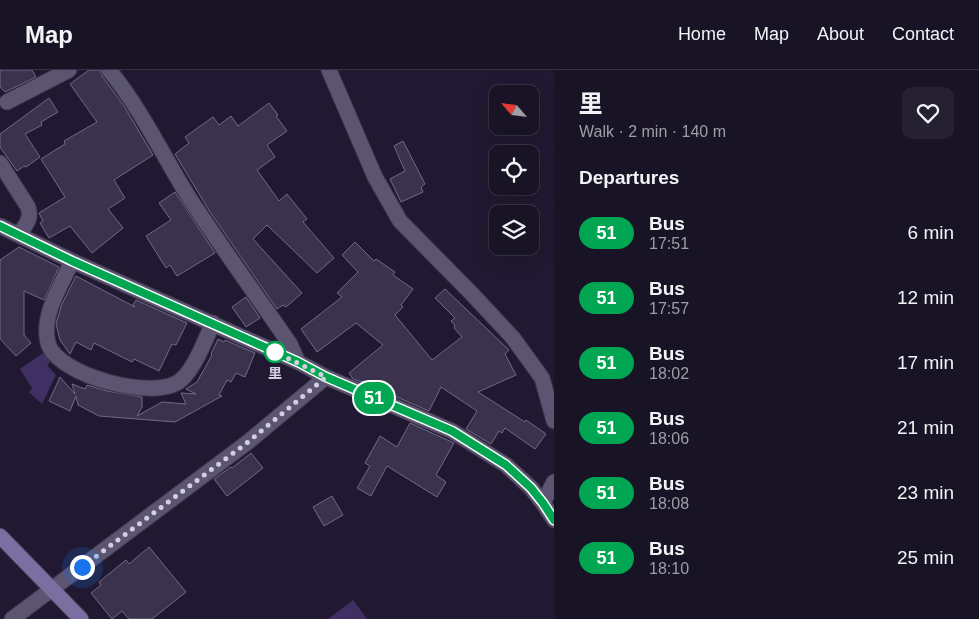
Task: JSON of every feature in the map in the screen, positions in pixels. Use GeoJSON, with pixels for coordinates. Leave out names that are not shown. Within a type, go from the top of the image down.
{"type":"FeatureCollection","features":[{"type":"Feature","properties":{"kind":"main road"},"geometry":{"type":"LineString","coordinates":[[0,536],[81,619]]}},
{"type":"Feature","properties":{"kind":"street"},"geometry":{"type":"LineString","coordinates":[[2,101],[68,70]]}},
{"type":"Feature","properties":{"kind":"street"},"geometry":{"type":"LineString","coordinates":[[109,70],[152,131],[158,145],[190,199],[290,344],[298,362]]}},
{"type":"Feature","properties":{"kind":"street"},"geometry":{"type":"LineString","coordinates":[[329,70],[375,177],[400,221],[513,338],[542,378],[554,421]]}},
{"type":"Feature","properties":{"kind":"street"},"geometry":{"type":"LineString","coordinates":[[0,163],[14,183],[31,214],[19,234]]}},
{"type":"Feature","properties":{"kind":"street"},"geometry":{"type":"LineString","coordinates":[[0,226],[72,261],[298,362],[326,377],[452,431],[506,465],[531,488],[554,520]]}},
{"type":"Feature","properties":{"kind":"street"},"geometry":{"type":"LineString","coordinates":[[72,261],[50,307],[46,328],[49,346],[53,352],[74,370],[113,384],[157,389],[170,386],[181,380],[195,362],[213,323]]}},
{"type":"Feature","properties":{"kind":"street"},"geometry":{"type":"LineString","coordinates":[[12,619],[248,442],[326,377]]}},
{"type":"Feature","properties":{"kind":"street"},"geometry":{"type":"LineString","coordinates":[[543,503],[554,482]]}},
{"type":"Feature","properties":{"kind":"shaded area"},"geometry":{"type":"Polygon","coordinates":[[[46,351],[52,361],[47,365],[56,375],[42,404],[29,392],[32,388],[20,369],[46,351]]]}},
{"type":"Feature","properties":{"kind":"shaded area"},"geometry":{"type":"Polygon","coordinates":[[[353,600],[367,619],[328,619],[353,600]]]}},
{"type":"Feature","properties":{"kind":"building"},"geometry":{"type":"Polygon","coordinates":[[[0,70],[32,70],[36,77],[5,92],[0,87],[0,70]]]}},
{"type":"Feature","properties":{"kind":"building"},"geometry":{"type":"Polygon","coordinates":[[[89,70],[100,70],[153,155],[114,180],[125,198],[108,209],[123,228],[92,253],[70,226],[49,238],[40,223],[43,221],[39,213],[65,197],[41,159],[65,144],[64,141],[97,122],[70,84],[89,70]]]}},
{"type":"Feature","properties":{"kind":"building"},"geometry":{"type":"Polygon","coordinates":[[[49,98],[58,112],[41,122],[42,125],[25,134],[40,157],[17,171],[0,147],[0,134],[49,98]]]}},
{"type":"Feature","properties":{"kind":"building"},"geometry":{"type":"Polygon","coordinates":[[[269,103],[287,131],[267,145],[275,157],[257,170],[279,201],[287,194],[307,219],[303,222],[334,258],[317,273],[267,225],[253,239],[302,293],[286,307],[283,305],[277,309],[210,212],[175,154],[189,143],[185,137],[213,117],[219,125],[231,116],[238,126],[269,103]]]}},
{"type":"Feature","properties":{"kind":"building"},"geometry":{"type":"Polygon","coordinates":[[[403,141],[425,184],[421,187],[423,192],[401,202],[390,179],[405,171],[394,146],[403,141]]]}},
{"type":"Feature","properties":{"kind":"building"},"geometry":{"type":"Polygon","coordinates":[[[175,192],[215,253],[177,276],[170,265],[166,268],[146,236],[171,220],[159,203],[175,192]]]}},
{"type":"Feature","properties":{"kind":"building"},"geometry":{"type":"Polygon","coordinates":[[[355,242],[374,261],[376,259],[395,272],[393,275],[413,289],[401,305],[403,307],[395,315],[432,360],[462,337],[451,321],[455,318],[435,298],[445,289],[509,350],[505,354],[516,375],[478,392],[546,434],[535,449],[505,428],[502,433],[499,431],[491,444],[466,429],[477,411],[441,387],[429,411],[364,381],[353,379],[349,373],[383,345],[356,323],[317,352],[301,329],[342,297],[337,293],[358,272],[342,255],[355,242]]]}},
{"type":"Feature","properties":{"kind":"building"},"geometry":{"type":"Polygon","coordinates":[[[19,247],[59,267],[44,300],[24,291],[24,335],[31,343],[16,356],[0,339],[0,260],[19,247]]]}},
{"type":"Feature","properties":{"kind":"building"},"geometry":{"type":"Polygon","coordinates":[[[76,276],[135,307],[133,305],[136,300],[187,323],[176,345],[172,344],[159,371],[134,359],[132,362],[94,343],[91,350],[76,342],[70,354],[60,340],[56,324],[62,304],[76,276]]]}},
{"type":"Feature","properties":{"kind":"building"},"geometry":{"type":"Polygon","coordinates":[[[246,297],[260,318],[246,327],[232,307],[246,297]]]}},
{"type":"Feature","properties":{"kind":"building"},"geometry":{"type":"Polygon","coordinates":[[[218,339],[224,342],[225,340],[255,353],[245,377],[236,373],[231,382],[227,380],[219,395],[222,396],[175,422],[99,416],[78,405],[76,396],[70,411],[49,401],[60,377],[75,394],[72,384],[85,389],[87,385],[107,391],[142,397],[142,407],[137,416],[162,402],[186,404],[181,393],[196,394],[186,389],[197,382],[212,355],[218,339]]]}},
{"type":"Feature","properties":{"kind":"building"},"geometry":{"type":"Polygon","coordinates":[[[410,423],[454,443],[436,475],[446,482],[437,497],[387,466],[371,496],[357,488],[370,466],[365,463],[380,436],[397,447],[410,423]]]}},
{"type":"Feature","properties":{"kind":"building"},"geometry":{"type":"Polygon","coordinates":[[[251,453],[263,468],[227,496],[214,479],[251,453]]]}},
{"type":"Feature","properties":{"kind":"building"},"geometry":{"type":"Polygon","coordinates":[[[332,496],[343,515],[324,526],[313,507],[332,496]]]}},
{"type":"Feature","properties":{"kind":"building"},"geometry":{"type":"Polygon","coordinates":[[[149,547],[186,592],[152,619],[129,619],[122,611],[112,619],[91,593],[101,585],[99,582],[126,560],[129,564],[149,547]]]}},
{"type":"Feature","properties":{"kind":"bus line","name":"51"},"geometry":{"type":"LineString","coordinates":[[0,226],[72,261],[298,362],[326,377],[452,431],[506,465],[531,488],[554,520]]}},
{"type":"Feature","properties":{"kind":"place","name":"里"},"geometry":{"type":"Point","coordinates":[275,352]}},
{"type":"Feature","properties":{"kind":"route"},"geometry":{"type":"LineString","coordinates":[[82,567],[248,442],[326,377],[275,352]]}}]}
